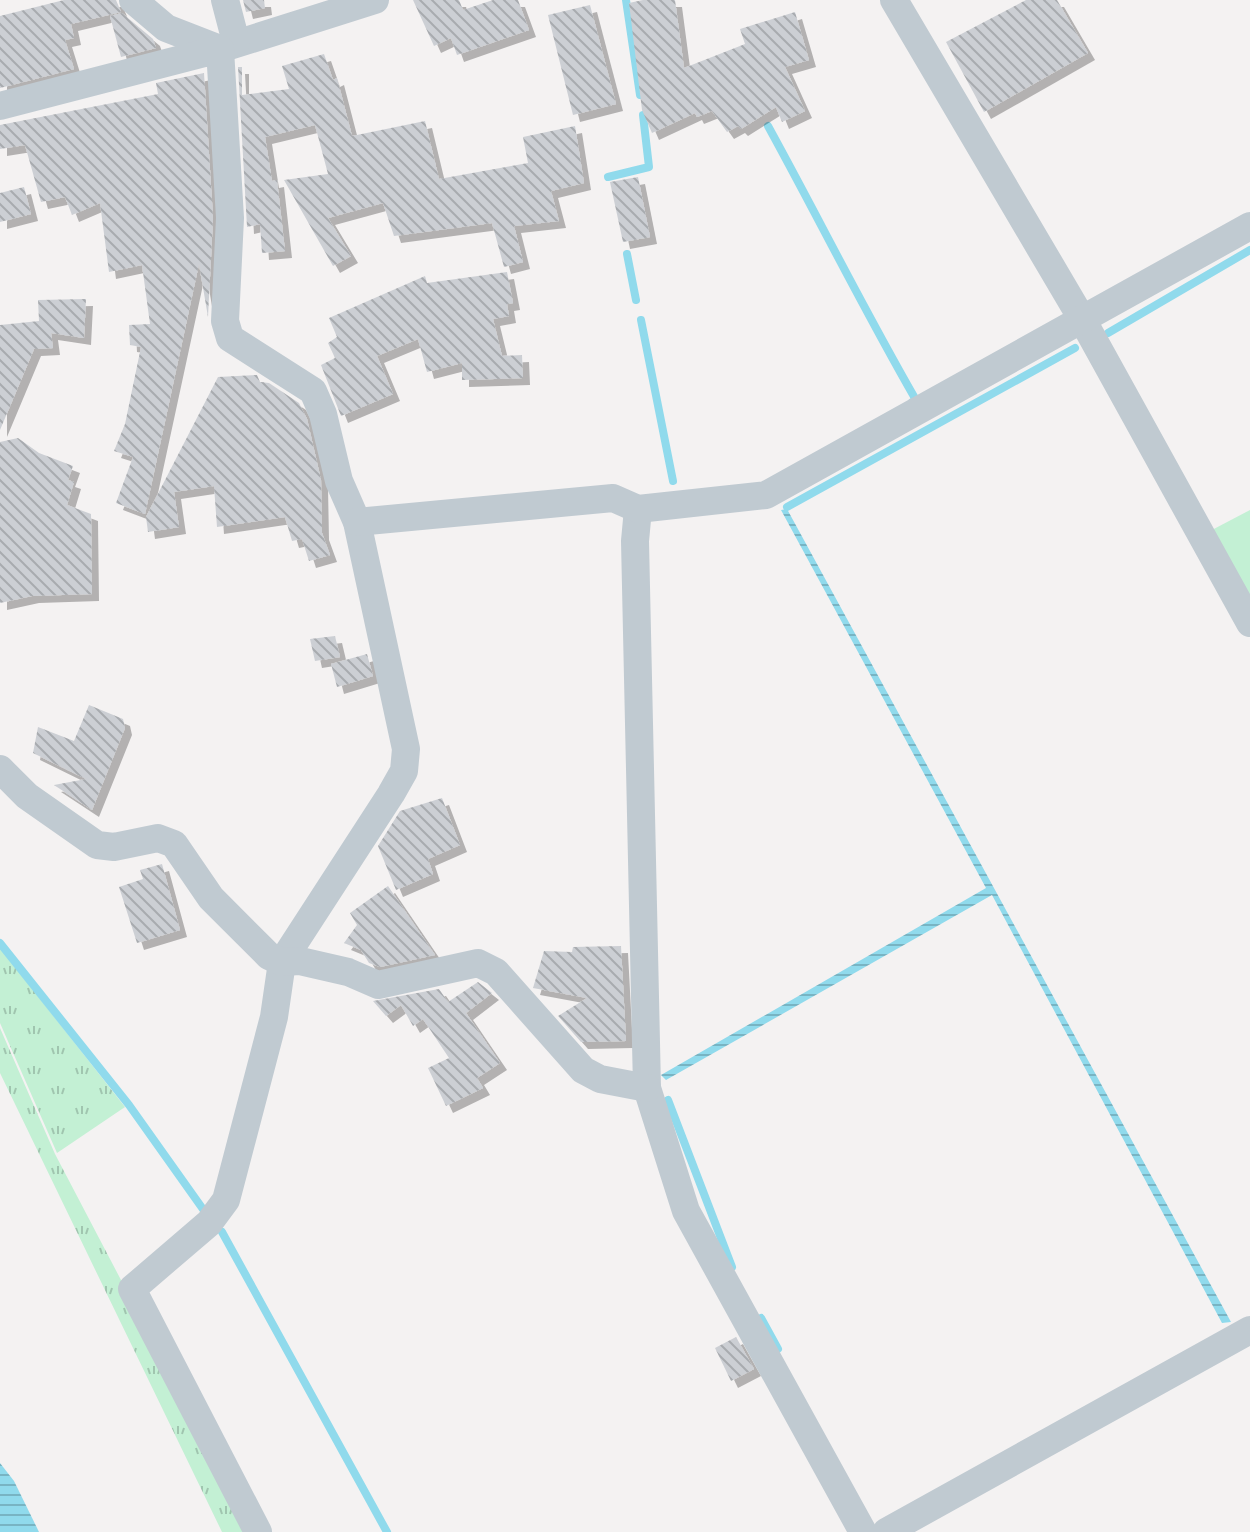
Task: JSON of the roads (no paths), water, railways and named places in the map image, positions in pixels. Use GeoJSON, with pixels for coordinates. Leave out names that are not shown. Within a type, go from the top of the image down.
{"type":"FeatureCollection","features":[{"type":"Feature","properties":{"kind":"street"},"geometry":{"type":"LineString","coordinates":[[133,0],[166,28],[228,45]]}},
{"type":"Feature","properties":{"kind":"street"},"geometry":{"type":"LineString","coordinates":[[225,0],[230,218],[225,321],[230,338],[313,391],[323,414],[339,481],[357,522],[406,749],[404,771],[282,962],[274,1017],[226,1200],[209,1223],[132,1289],[258,1532]]}},
{"type":"Feature","properties":{"kind":"street"},"geometry":{"type":"LineString","coordinates":[[0,106],[228,45],[375,0]]}},
{"type":"Feature","properties":{"kind":"street"},"geometry":{"type":"LineString","coordinates":[[894,0],[1082,319],[1250,623]]}},
{"type":"Feature","properties":{"kind":"street"},"geometry":{"type":"LineString","coordinates":[[357,522],[613,498],[638,509],[766,495],[1250,226]]}},
{"type":"Feature","properties":{"kind":"street"},"geometry":{"type":"LineString","coordinates":[[638,509],[635,541],[647,1088],[686,1211],[863,1532]]}},
{"type":"Feature","properties":{"kind":"street"},"geometry":{"type":"LineString","coordinates":[[0,769],[27,796],[97,845],[114,847],[158,838],[174,844],[211,898],[269,956],[282,962],[300,961],[348,972],[378,985],[478,963],[496,972],[583,1070],[600,1079],[647,1088]]}},
{"type":"Feature","properties":{"kind":"street"},"geometry":{"type":"LineString","coordinates":[[886,1532],[1250,1330]]}},
{"type":"Feature","properties":{"kind":"water"},"geometry":{"type":"Polygon","coordinates":[[[787,509],[1231,1322],[1222,1323],[992,895],[666,1080],[661,1075],[986,888],[781,510],[787,509]]]}},
{"type":"Feature","properties":{"kind":"water"},"geometry":{"type":"Polygon","coordinates":[[[0,1463],[14,1481],[39,1532],[0,1532],[0,1463]]]}},
{"type":"Feature","properties":{"kind":"waterway"},"geometry":{"type":"LineString","coordinates":[[626,0],[640,95]]}},
{"type":"Feature","properties":{"kind":"waterway"},"geometry":{"type":"LineString","coordinates":[[608,177],[649,167],[643,115]]}},
{"type":"Feature","properties":{"kind":"waterway"},"geometry":{"type":"LineString","coordinates":[[768,126],[916,400],[912,402]]}},
{"type":"Feature","properties":{"kind":"waterway"},"geometry":{"type":"LineString","coordinates":[[1108,333],[1250,250]]}},
{"type":"Feature","properties":{"kind":"waterway"},"geometry":{"type":"LineString","coordinates":[[627,254],[636,300]]}},
{"type":"Feature","properties":{"kind":"waterway"},"geometry":{"type":"LineString","coordinates":[[641,320],[673,481]]}},
{"type":"Feature","properties":{"kind":"waterway"},"geometry":{"type":"LineString","coordinates":[[787,507],[1075,348]]}},
{"type":"Feature","properties":{"kind":"waterway"},"geometry":{"type":"LineString","coordinates":[[0,943],[129,1105],[205,1212]]}},
{"type":"Feature","properties":{"kind":"waterway"},"geometry":{"type":"LineString","coordinates":[[668,1100],[732,1267]]}},
{"type":"Feature","properties":{"kind":"waterway"},"geometry":{"type":"LineString","coordinates":[[222,1232],[387,1532]]}},
{"type":"Feature","properties":{"kind":"waterway"},"geometry":{"type":"LineString","coordinates":[[761,1318],[778,1349]]}}]}
